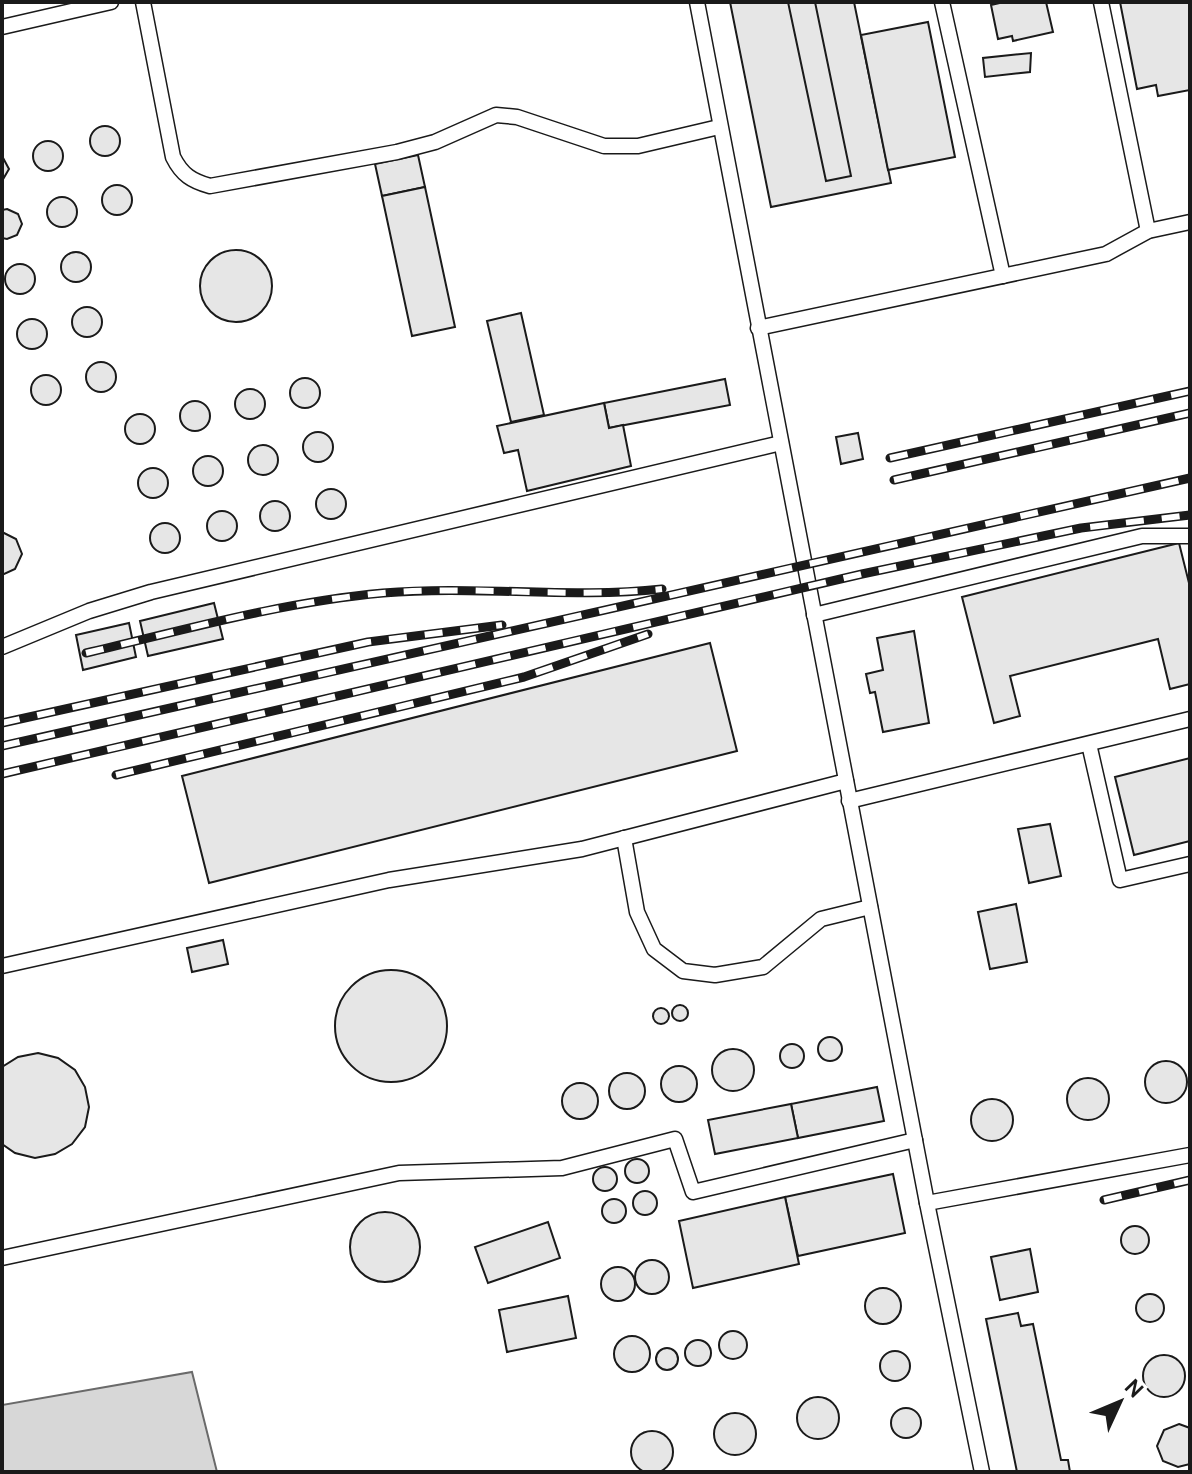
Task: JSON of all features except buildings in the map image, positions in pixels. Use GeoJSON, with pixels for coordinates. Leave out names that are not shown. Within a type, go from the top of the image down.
{"type":"FeatureCollection","features":[{"type":"Feature","properties":{"kind":"lane"},"geometry":{"type":"LineString","coordinates":[[2,27],[111,2]]}},
{"type":"Feature","properties":{"kind":"lane"},"geometry":{"type":"LineString","coordinates":[[143,2],[173,157],[180,172],[194,182],[210,186],[397,152],[435,142],[477,120],[496,115],[517,117],[604,146],[638,146],[719,127]]}},
{"type":"Feature","properties":{"kind":"lane"},"geometry":{"type":"LineString","coordinates":[[697,2],[849,801],[982,1472]]}},
{"type":"Feature","properties":{"kind":"lane"},"geometry":{"type":"LineString","coordinates":[[942,2],[1003,276]]}},
{"type":"Feature","properties":{"kind":"lane"},"geometry":{"type":"LineString","coordinates":[[1101,2],[1148,231]]}},
{"type":"Feature","properties":{"kind":"lane"},"geometry":{"type":"LineString","coordinates":[[758,328],[1106,254],[1148,231],[1190,222]]}},
{"type":"Feature","properties":{"kind":"lane"},"geometry":{"type":"LineString","coordinates":[[2,647],[89,611],[151,592],[781,443]]}},
{"type":"Feature","properties":{"kind":"lane"},"geometry":{"type":"LineString","coordinates":[[814,615],[1142,536],[1190,536]]}},
{"type":"Feature","properties":{"kind":"lane"},"geometry":{"type":"LineString","coordinates":[[849,801],[1190,719]]}},
{"type":"Feature","properties":{"kind":"lane"},"geometry":{"type":"LineString","coordinates":[[1089,744],[1120,880],[1190,864]]}},
{"type":"Feature","properties":{"kind":"lane"},"geometry":{"type":"LineString","coordinates":[[2,966],[389,880],[582,849],[846,781]]}},
{"type":"Feature","properties":{"kind":"lane"},"geometry":{"type":"LineString","coordinates":[[624,838],[637,912],[654,949],[683,971],[715,975],[763,967],[821,919],[870,907]]}},
{"type":"Feature","properties":{"kind":"lane"},"geometry":{"type":"LineString","coordinates":[[2,1258],[399,1173],[562,1168],[675,1139],[693,1192],[915,1140]]}},
{"type":"Feature","properties":{"kind":"lane"},"geometry":{"type":"LineString","coordinates":[[927,1203],[1190,1155]]}},
{"type":"Feature","properties":{"kind":"shaded area"},"geometry":{"type":"Polygon","coordinates":[[[192,1372],[217,1472],[2,1472],[2,1405],[192,1372]]]}},
{"type":"Feature","properties":{"kind":"railway"},"geometry":{"type":"LineString","coordinates":[[890,458],[1190,391]]}},
{"type":"Feature","properties":{"kind":"railway"},"geometry":{"type":"LineString","coordinates":[[894,480],[1190,413]]}},
{"type":"Feature","properties":{"kind":"railway"},"geometry":{"type":"LineString","coordinates":[[2,746],[1190,478]]}},
{"type":"Feature","properties":{"kind":"railway"},"geometry":{"type":"LineString","coordinates":[[2,774],[862,574],[1081,528],[1190,515]]}},
{"type":"Feature","properties":{"kind":"railway"},"geometry":{"type":"LineString","coordinates":[[86,653],[196,626],[345,597],[453,590],[592,593],[662,589]]}},
{"type":"Feature","properties":{"kind":"railway"},"geometry":{"type":"LineString","coordinates":[[2,723],[368,642],[502,625]]}},
{"type":"Feature","properties":{"kind":"railway"},"geometry":{"type":"LineString","coordinates":[[116,775],[524,677],[648,634]]}},
{"type":"Feature","properties":{"kind":"railway"},"geometry":{"type":"LineString","coordinates":[[1104,1200],[1190,1180]]}}]}
